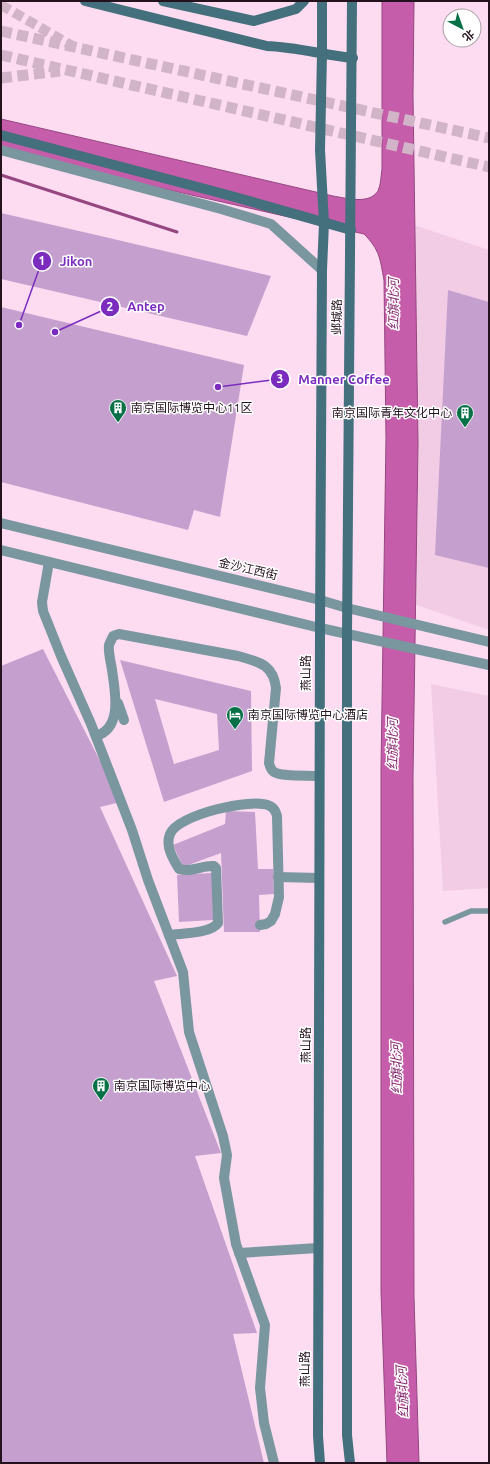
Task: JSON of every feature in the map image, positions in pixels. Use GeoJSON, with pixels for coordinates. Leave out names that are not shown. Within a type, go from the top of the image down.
{"type":"FeatureCollection","features":[{"type":"Feature","properties":{"kind":"main road"},"geometry":{"type":"LineString","coordinates":[[85,1],[267,46],[287,47],[353,58]]}},
{"type":"Feature","properties":{"kind":"main road"},"geometry":{"type":"LineString","coordinates":[[163,1],[254,21],[296,9],[304,1]]}},
{"type":"Feature","properties":{"kind":"main road","name":"邺城路"},"geometry":{"type":"LineString","coordinates":[[320,628],[322,270],[324,223],[320,150],[322,1]]}},
{"type":"Feature","properties":{"kind":"main road","name":"邺城路"},"geometry":{"type":"LineString","coordinates":[[347,634],[353,58],[352,1]]}},
{"type":"Feature","properties":{"kind":"main road"},"geometry":{"type":"LineString","coordinates":[[1,135],[224,194],[351,230]]}},
{"type":"Feature","properties":{"kind":"main road","name":"燕山路"},"geometry":{"type":"LineString","coordinates":[[320,628],[318,1248],[318,1436],[320,1463]]}},
{"type":"Feature","properties":{"kind":"main road"},"geometry":{"type":"LineString","coordinates":[[347,634],[347,1435],[350,1463]]}},
{"type":"Feature","properties":{"kind":"street"},"geometry":{"type":"LineString","coordinates":[[1,150],[221,208],[272,224],[322,270]]}},
{"type":"Feature","properties":{"kind":"street","name":"金沙江西街"},"geometry":{"type":"LineString","coordinates":[[1,523],[489,642]]}},
{"type":"Feature","properties":{"kind":"street"},"geometry":{"type":"LineString","coordinates":[[1,550],[320,628],[489,665]]}},
{"type":"Feature","properties":{"kind":"street"},"geometry":{"type":"LineString","coordinates":[[49,562],[42,602],[43,611],[96,736],[132,830],[148,880],[183,972],[189,1032],[223,1136],[227,1155],[224,1178],[236,1244],[265,1324],[260,1388],[264,1423],[274,1463]]}},
{"type":"Feature","properties":{"kind":"street"},"geometry":{"type":"LineString","coordinates":[[96,736],[104,732],[109,727],[115,714],[115,695],[109,655],[109,644],[113,636],[119,634],[238,656],[266,666],[275,678],[276,688],[269,763],[271,769],[280,774],[319,776]]}},
{"type":"Feature","properties":{"kind":"street"},"geometry":{"type":"LineString","coordinates":[[115,695],[124,720]]}},
{"type":"Feature","properties":{"kind":"street"},"geometry":{"type":"LineString","coordinates":[[169,935],[206,930],[212,928],[218,923],[216,868],[214,866],[210,866],[184,871],[179,869],[172,858],[169,844],[170,834],[177,825],[192,818],[222,808],[249,804],[263,804],[270,806],[274,809],[277,816],[279,897],[275,914],[271,921],[260,925]]}},
{"type":"Feature","properties":{"kind":"street"},"geometry":{"type":"LineString","coordinates":[[278,877],[319,878]]}},
{"type":"Feature","properties":{"kind":"street"},"geometry":{"type":"LineString","coordinates":[[239,1253],[318,1248]]}},
{"type":"Feature","properties":{"kind":"lane"},"geometry":{"type":"LineString","coordinates":[[445,922],[471,911],[489,910]]}},
{"type":"Feature","properties":{"kind":"shaded area"},"geometry":{"type":"Polygon","coordinates":[[[408,223],[489,250],[489,630],[405,601],[408,223]]]}},
{"type":"Feature","properties":{"kind":"shaded area"},"geometry":{"type":"Polygon","coordinates":[[[431,684],[489,696],[489,888],[443,891],[431,684]]]}},
{"type":"Feature","properties":{"kind":"water","name":"红旗北河"},"geometry":{"type":"Polygon","coordinates":[[[382,1],[414,1],[413,95],[418,443],[413,776],[414,1297],[419,1463],[387,1463],[381,1292],[381,770],[386,438],[384,280],[378,255],[373,245],[364,234],[1,152],[1,119],[333,196],[357,200],[369,198],[378,191],[382,169],[382,1]]]}},
{"type":"Feature","properties":{"kind":"building"},"geometry":{"type":"Polygon","coordinates":[[[1,213],[271,276],[247,336],[1,279],[1,213]]]}},
{"type":"Feature","properties":{"kind":"building","name":"南京国际青年文化中心"},"geometry":{"type":"Polygon","coordinates":[[[448,290],[489,302],[489,568],[435,555],[448,290]]]}},
{"type":"Feature","properties":{"kind":"building","name":"南京国际博览中心11区"},"geometry":{"type":"Polygon","coordinates":[[[1,307],[244,365],[220,517],[194,510],[188,530],[1,482],[1,307]]]}},
{"type":"Feature","properties":{"kind":"building","name":"南京国际博览中心"},"geometry":{"type":"Polygon","coordinates":[[[43,649],[121,802],[100,807],[177,976],[154,981],[221,1153],[195,1156],[257,1333],[233,1334],[264,1463],[1,1463],[1,666],[43,649]]]}},
{"type":"Feature","properties":{"kind":"building","name":"南京国际博览中心酒店"},"geometry":{"type":"Polygon","coordinates":[[[120,660],[251,691],[252,771],[164,802],[120,660]],[[155,699],[174,764],[219,750],[217,714],[155,699]]]}},
{"type":"Feature","properties":{"kind":"building"},"geometry":{"type":"Polygon","coordinates":[[[226,811],[255,812],[258,869],[273,869],[274,894],[259,895],[260,932],[224,932],[221,853],[183,867],[173,845],[225,824],[226,811]]]}},
{"type":"Feature","properties":{"kind":"building"},"geometry":{"type":"Polygon","coordinates":[[[212,873],[213,920],[179,922],[177,875],[212,873]]]}},
{"type":"Feature","properties":{"kind":"waterway"},"geometry":{"type":"LineString","coordinates":[[1,175],[177,232]]}},
{"type":"Feature","properties":{"kind":"tunnel"},"geometry":{"type":"LineString","coordinates":[[1,5],[76,48]]}},
{"type":"Feature","properties":{"kind":"tunnel"},"geometry":{"type":"LineString","coordinates":[[1,31],[489,138]]}},
{"type":"Feature","properties":{"kind":"tunnel"},"geometry":{"type":"LineString","coordinates":[[1,55],[489,167]]}},
{"type":"Feature","properties":{"kind":"tunnel"},"geometry":{"type":"LineString","coordinates":[[1,78],[60,71]]}},
{"type":"Feature","properties":{"kind":"place","name":"Jikon"},"geometry":{"type":"Point","coordinates":[19,325]}},
{"type":"Feature","properties":{"kind":"place","name":"Antep"},"geometry":{"type":"Point","coordinates":[55,332]}},
{"type":"Feature","properties":{"kind":"place","name":"Manner Coffee"},"geometry":{"type":"Point","coordinates":[218,387]}},
{"type":"Feature","properties":{"kind":"place","name":"南京国际博览中心11区"},"geometry":{"type":"Point","coordinates":[118,423]}},
{"type":"Feature","properties":{"kind":"place","name":"南京国际青年文化中心"},"geometry":{"type":"Point","coordinates":[465,428]}},
{"type":"Feature","properties":{"kind":"place","name":"南京国际博览中心酒店"},"geometry":{"type":"Point","coordinates":[235,730]}},
{"type":"Feature","properties":{"kind":"place","name":"南京国际博览中心"},"geometry":{"type":"Point","coordinates":[101,1101]}}]}
